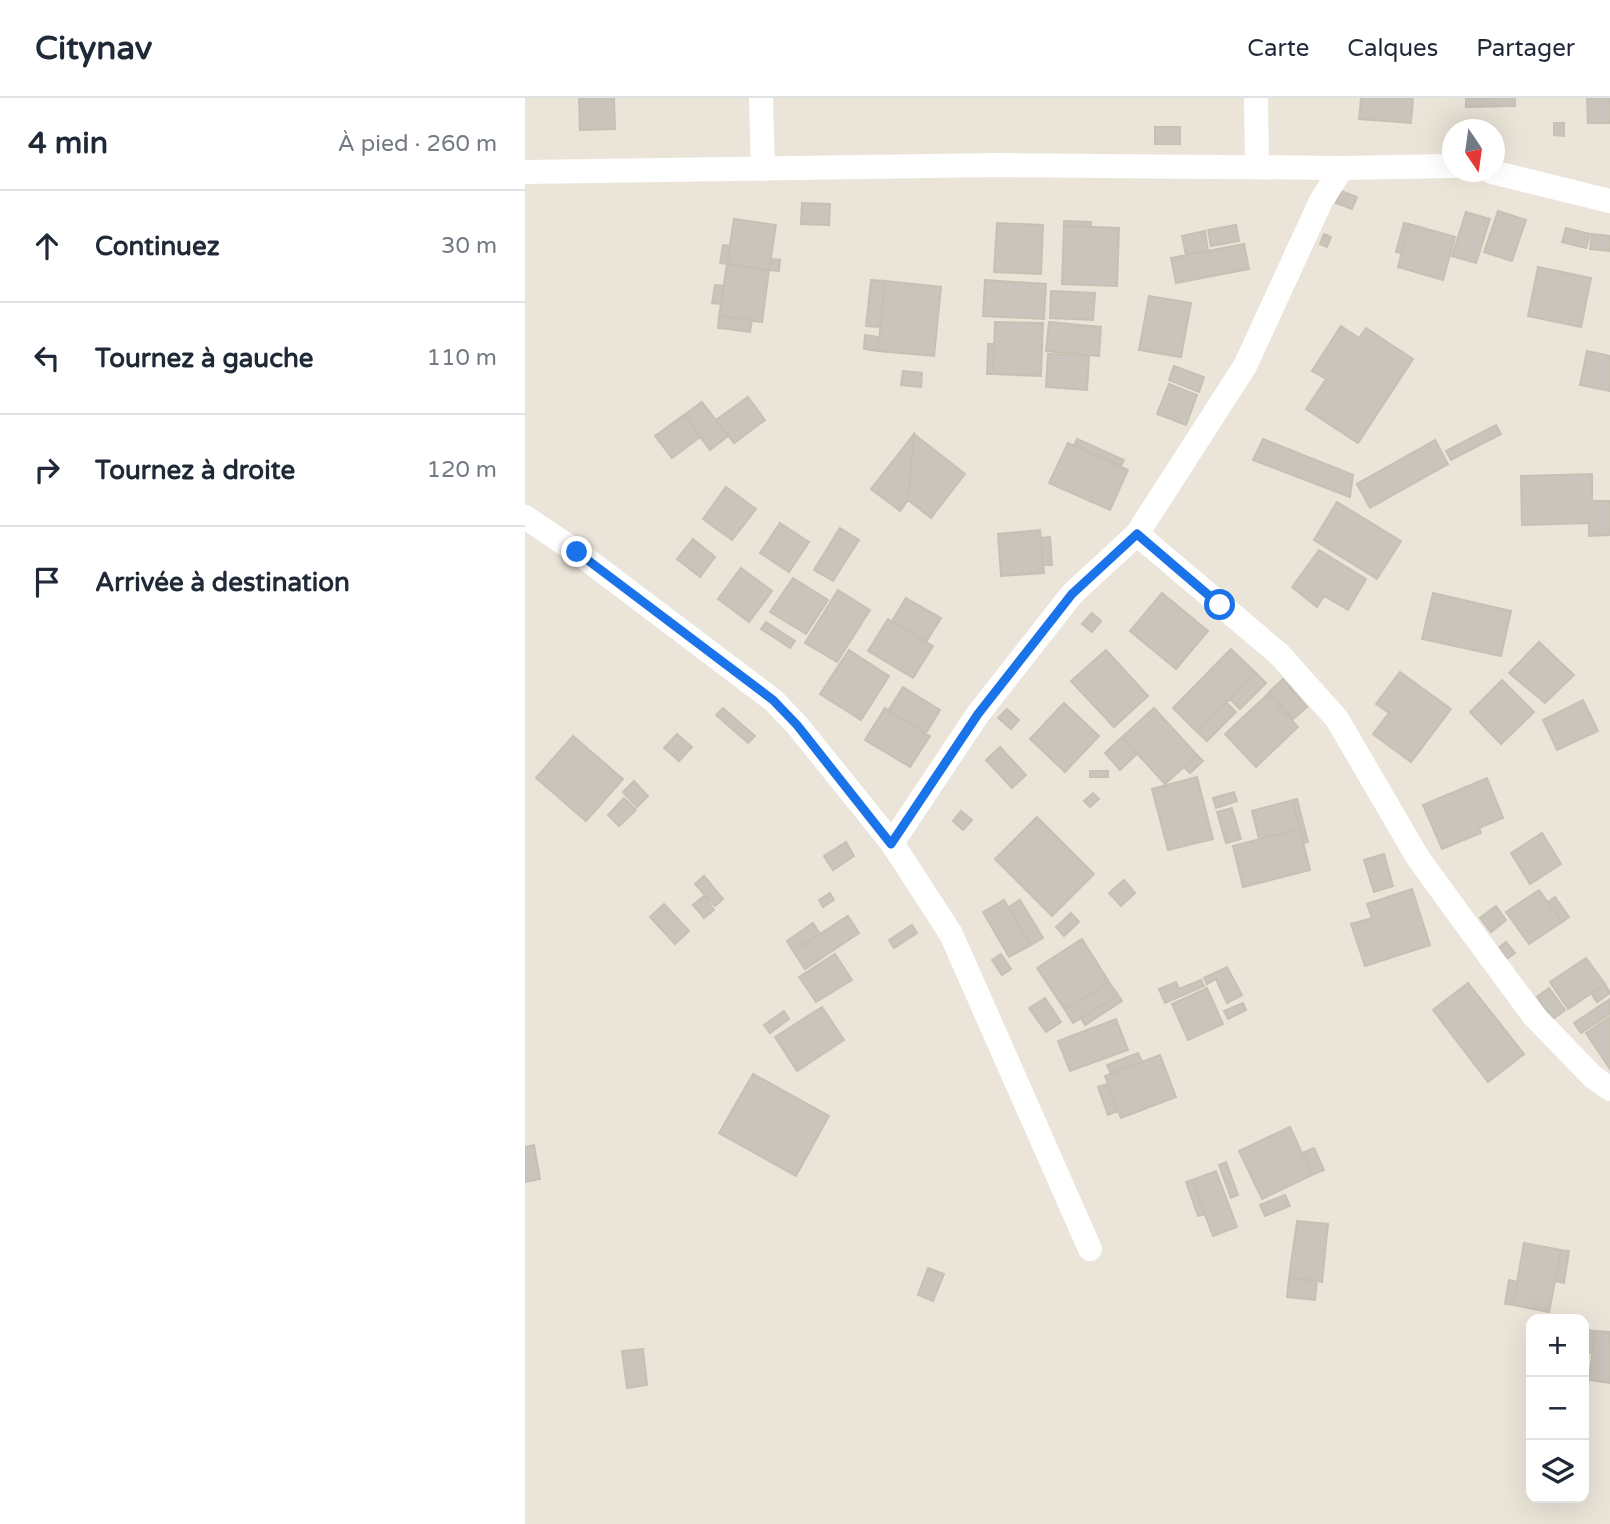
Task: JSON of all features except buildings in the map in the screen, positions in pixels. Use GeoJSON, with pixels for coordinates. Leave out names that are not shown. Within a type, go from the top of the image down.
{"type":"FeatureCollection","features":[{"type":"Feature","properties":{"kind":"street"},"geometry":{"type":"LineString","coordinates":[[761,98],[763,169]]}},
{"type":"Feature","properties":{"kind":"street"},"geometry":{"type":"LineString","coordinates":[[1256,98],[1257,166]]}},
{"type":"Feature","properties":{"kind":"street"},"geometry":{"type":"LineString","coordinates":[[525,172],[998,165],[1442,166]]}},
{"type":"Feature","properties":{"kind":"street"},"geometry":{"type":"LineString","coordinates":[[891,844],[978,714],[1072,594],[1137,534],[1245,366],[1321,201],[1342,167]]}},
{"type":"Feature","properties":{"kind":"street"},"geometry":{"type":"LineString","coordinates":[[1505,175],[1610,201]]}},
{"type":"Feature","properties":{"kind":"street"},"geometry":{"type":"LineString","coordinates":[[525,517],[577,552],[773,700],[797,725],[891,844],[951,934],[1090,1249]]}},
{"type":"Feature","properties":{"kind":"street"},"geometry":{"type":"LineString","coordinates":[[1137,534],[1279,654],[1337,719],[1418,858],[1469,929],[1534,1016],[1593,1077],[1610,1089]]}},
{"type":"Feature","properties":{"kind":"route"},"geometry":{"type":"LineString","coordinates":[[577,552],[773,700],[797,725],[891,844],[978,714],[1072,594],[1137,534],[1220,605]]}}]}
